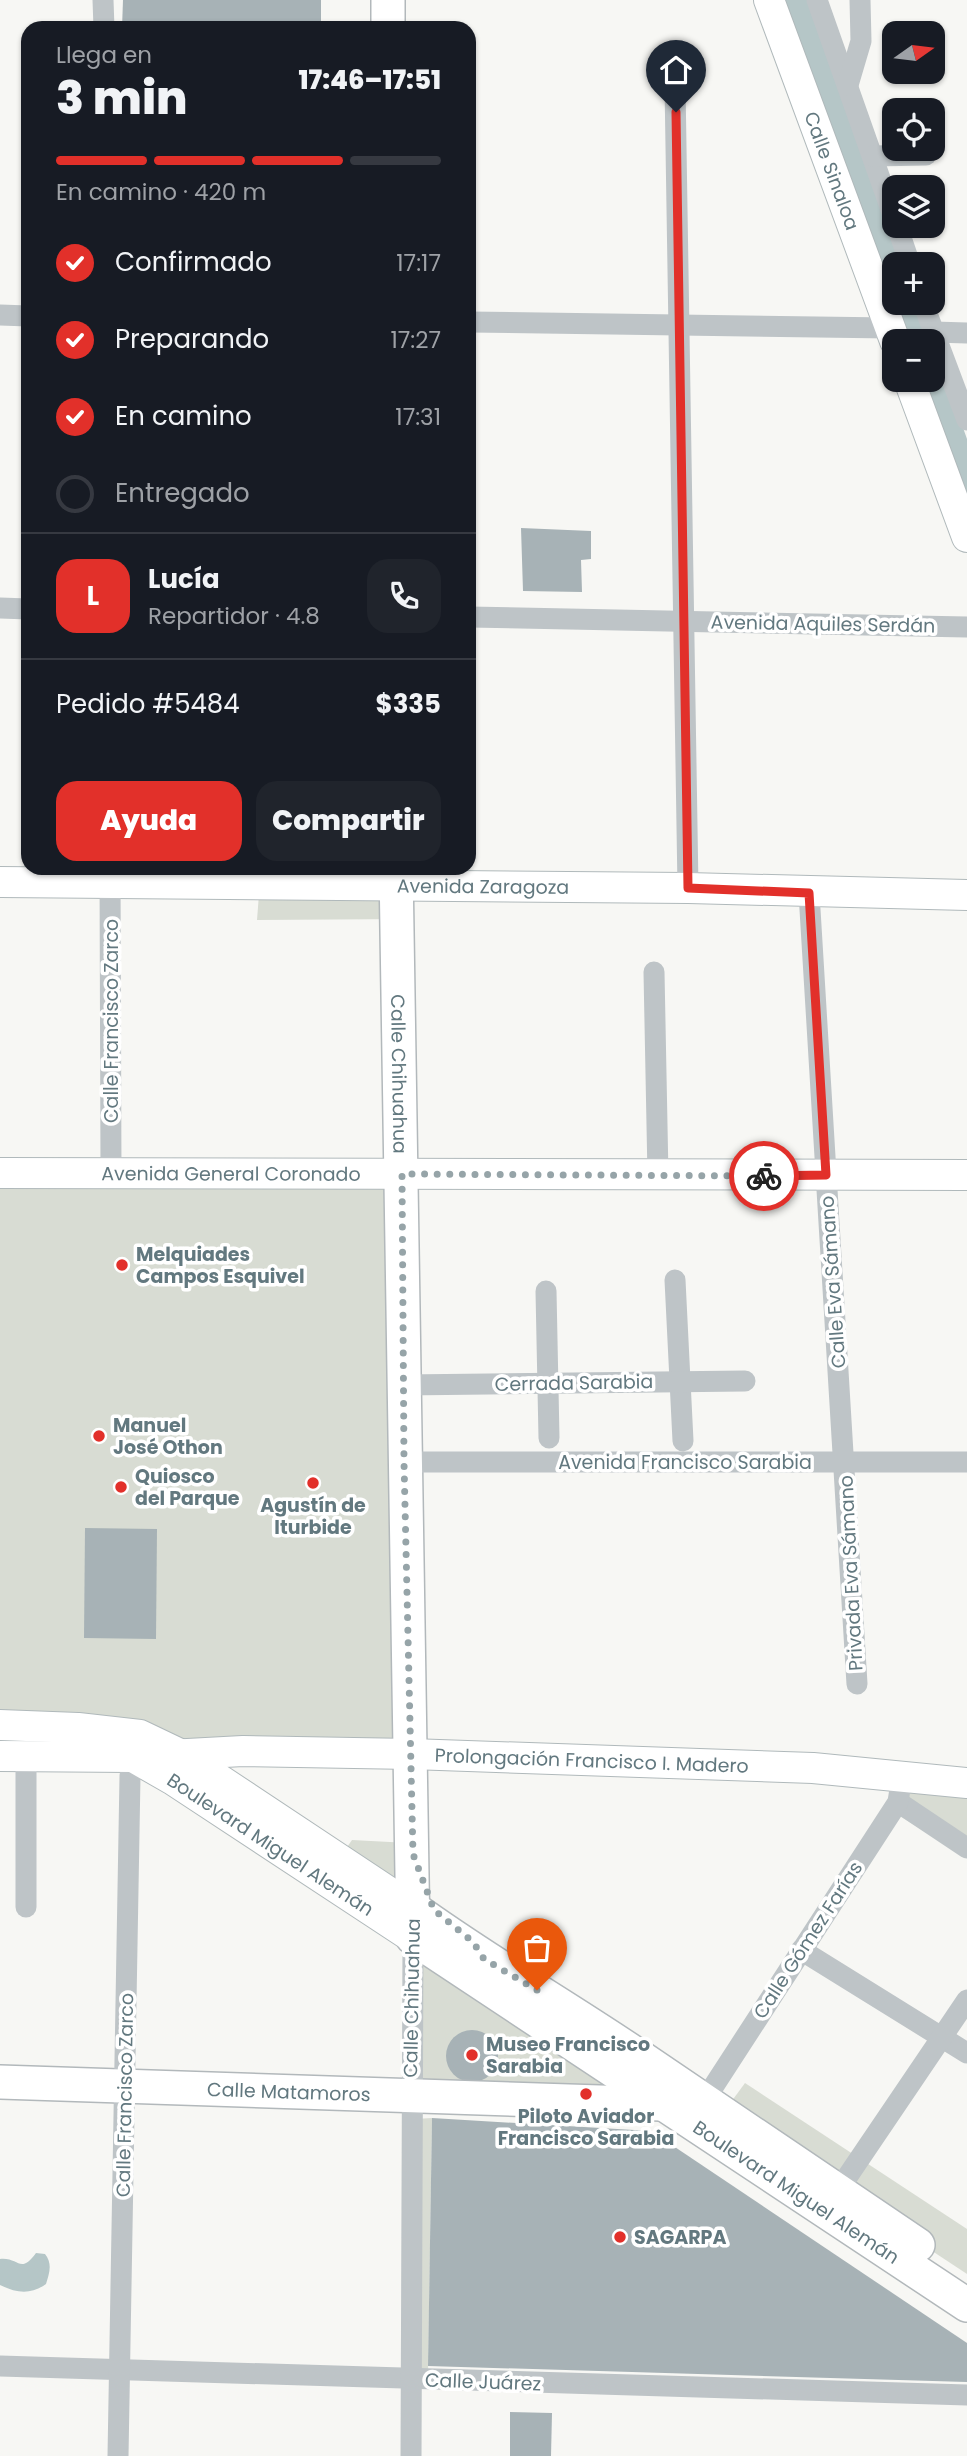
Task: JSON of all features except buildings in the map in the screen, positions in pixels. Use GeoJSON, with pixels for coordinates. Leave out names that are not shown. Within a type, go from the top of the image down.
{"type":"FeatureCollection","features":[{"type":"Feature","properties":{"kind":"main road"},"geometry":{"type":"LineString","coordinates":[[388,0],[388,21]]}},
{"type":"Feature","properties":{"kind":"main road","name":"Calle Chihuahua"},"geometry":{"type":"LineString","coordinates":[[396,878],[413,1923]]}},
{"type":"Feature","properties":{"kind":"main road"},"geometry":{"type":"LineString","coordinates":[[413,1854],[434,1910],[473,1942],[484,1959]]}},
{"type":"Feature","properties":{"kind":"main road","name":"Boulevard Miguel Alemán"},"geometry":{"type":"LineString","coordinates":[[413,1923],[516,1976],[967,2277]]}},
{"type":"Feature","properties":{"kind":"main road","name":"Boulevard Miguel Alemán"},"geometry":{"type":"LineString","coordinates":[[413,1923],[661,2104],[967,2305]]}},
{"type":"Feature","properties":{"kind":"main road","name":"Calle Matamoros"},"geometry":{"type":"LineString","coordinates":[[0,2082],[661,2104],[677,2099],[704,2101]]}},
{"type":"Feature","properties":{"kind":"street"},"geometry":{"type":"LineString","coordinates":[[103,0],[104,21]]}},
{"type":"Feature","properties":{"kind":"street","name":"Calle Sinaloa"},"geometry":{"type":"LineString","coordinates":[[769,0],[890,329]]}},
{"type":"Feature","properties":{"kind":"street"},"geometry":{"type":"LineString","coordinates":[[817,0],[882,183]]}},
{"type":"Feature","properties":{"kind":"street"},"geometry":{"type":"LineString","coordinates":[[848,85],[861,41],[860,0]]}},
{"type":"Feature","properties":{"kind":"street"},"geometry":{"type":"LineString","coordinates":[[675,85],[688,888]]}},
{"type":"Feature","properties":{"kind":"street"},"geometry":{"type":"LineString","coordinates":[[873,156],[882,156]]}},
{"type":"Feature","properties":{"kind":"street"},"geometry":{"type":"LineString","coordinates":[[0,315],[21,316]]}},
{"type":"Feature","properties":{"kind":"street"},"geometry":{"type":"LineString","coordinates":[[476,322],[679,325],[882,335]]}},
{"type":"Feature","properties":{"kind":"street"},"geometry":{"type":"LineString","coordinates":[[945,332],[967,333]]}},
{"type":"Feature","properties":{"kind":"street"},"geometry":{"type":"LineString","coordinates":[[945,361],[967,420]]}},
{"type":"Feature","properties":{"kind":"street"},"geometry":{"type":"LineString","coordinates":[[913,392],[967,537]]}},
{"type":"Feature","properties":{"kind":"street"},"geometry":{"type":"LineString","coordinates":[[0,608],[21,609]]}},
{"type":"Feature","properties":{"kind":"street","name":"Avenida Aquiles Serdán"},"geometry":{"type":"LineString","coordinates":[[476,617],[967,627]]}},
{"type":"Feature","properties":{"kind":"street","name":"Avenida Zaragoza"},"geometry":{"type":"LineString","coordinates":[[0,882],[110,876],[396,878],[809,893],[967,895]]}},
{"type":"Feature","properties":{"kind":"street","name":"Calle Francisco Zarco"},"geometry":{"type":"LineString","coordinates":[[110,876],[111,1174]]}},
{"type":"Feature","properties":{"kind":"street","name":"Calle Eva Sámano"},"geometry":{"type":"LineString","coordinates":[[809,893],[844,1462]]}},
{"type":"Feature","properties":{"kind":"street"},"geometry":{"type":"LineString","coordinates":[[654,972],[658,1176]]}},
{"type":"Feature","properties":{"kind":"street","name":"Avenida General Coronado"},"geometry":{"type":"LineString","coordinates":[[0,1173],[967,1175]]}},
{"type":"Feature","properties":{"kind":"street"},"geometry":{"type":"LineString","coordinates":[[675,1280],[683,1441]]}},
{"type":"Feature","properties":{"kind":"street"},"geometry":{"type":"LineString","coordinates":[[546,1291],[549,1438]]}},
{"type":"Feature","properties":{"kind":"street","name":"Cerrada Sarabia"},"geometry":{"type":"LineString","coordinates":[[403,1385],[745,1381]]}},
{"type":"Feature","properties":{"kind":"street","name":"Avenida Francisco Sarabia"},"geometry":{"type":"LineString","coordinates":[[404,1462],[967,1462]]}},
{"type":"Feature","properties":{"kind":"street","name":"Privada Eva Sámano"},"geometry":{"type":"LineString","coordinates":[[844,1462],[858,1684]]}},
{"type":"Feature","properties":{"kind":"street"},"geometry":{"type":"LineString","coordinates":[[0,1725],[78,1728],[136,1746]]}},
{"type":"Feature","properties":{"kind":"street"},"geometry":{"type":"LineString","coordinates":[[26,1907],[13,1756],[136,1746]]}},
{"type":"Feature","properties":{"kind":"street","name":"Calle Francisco Zarco"},"geometry":{"type":"LineString","coordinates":[[118,2456],[125,2085],[136,1746]]}},
{"type":"Feature","properties":{"kind":"street","name":"Boulevard Miguel Alemán"},"geometry":{"type":"LineString","coordinates":[[136,1746],[184,1756],[413,1923]]}},
{"type":"Feature","properties":{"kind":"street","name":"Boulevard Miguel Alemán"},"geometry":{"type":"LineString","coordinates":[[136,1746],[173,1780],[413,1923]]}},
{"type":"Feature","properties":{"kind":"street","name":"Prolongación Francisco I. Madero"},"geometry":{"type":"LineString","coordinates":[[184,1756],[243,1751],[411,1754],[813,1768],[900,1789],[967,1783]]}},
{"type":"Feature","properties":{"kind":"street"},"geometry":{"type":"LineString","coordinates":[[900,1789],[967,1848]]}},
{"type":"Feature","properties":{"kind":"street","name":"Calle Gómez Farías"},"geometry":{"type":"LineString","coordinates":[[704,2101],[900,1789]]}},
{"type":"Feature","properties":{"kind":"street","name":"Calle Chihuahua"},"geometry":{"type":"LineString","coordinates":[[411,2456],[410,2097],[413,1923]]}},
{"type":"Feature","properties":{"kind":"street"},"geometry":{"type":"LineString","coordinates":[[801,1950],[967,2053]]}},
{"type":"Feature","properties":{"kind":"street"},"geometry":{"type":"LineString","coordinates":[[837,2192],[967,2000]]}},
{"type":"Feature","properties":{"kind":"street","name":"Calle Juárez"},"geometry":{"type":"LineString","coordinates":[[0,2366],[967,2395]]}},
{"type":"Feature","properties":{"kind":"shaded area"},"geometry":{"type":"Polygon","coordinates":[[[776,0],[810,0],[882,202],[882,238],[895,238],[900,252],[882,252],[882,289],[776,0]]]}},
{"type":"Feature","properties":{"kind":"shaded area"},"geometry":{"type":"Polygon","coordinates":[[[891,315],[922,315],[928,329],[897,329],[891,315]]]}},
{"type":"Feature","properties":{"kind":"shaded area"},"geometry":{"type":"Polygon","coordinates":[[[945,377],[967,439],[967,520],[919,392],[945,392],[945,377]]]}},
{"type":"Feature","properties":{"kind":"shaded area"},"geometry":{"type":"Polygon","coordinates":[[[260,875],[409,875],[409,919],[257,920],[260,875]]]}},
{"type":"Feature","properties":{"kind":"shaded area"},"geometry":{"type":"Polygon","coordinates":[[[0,1178],[405,1178],[410,1764],[0,1735],[0,1178]]]}},
{"type":"Feature","properties":{"kind":"shaded area"},"geometry":{"type":"Polygon","coordinates":[[[902,1773],[967,1779],[967,1858],[895,1813],[902,1773]]]}},
{"type":"Feature","properties":{"kind":"shaded area"},"geometry":{"type":"Polygon","coordinates":[[[352,1840],[409,1843],[408,1909],[336,1863],[352,1840]]]}},
{"type":"Feature","properties":{"kind":"shaded area"},"geometry":{"type":"Polygon","coordinates":[[[414,1942],[661,2104],[414,2094],[414,1942]]]}},
{"type":"Feature","properties":{"kind":"shaded area"},"geometry":{"type":"Polygon","coordinates":[[[745,2083],[967,2229],[967,2274],[723,2113],[745,2083]]]}},
{"type":"Feature","properties":{"kind":"shaded area"},"geometry":{"type":"Polygon","coordinates":[[[432,2118],[428,2375],[412,2379],[414,2119],[432,2118]]]}},
{"type":"Feature","properties":{"kind":"shaded area"},"geometry":{"type":"Polygon","coordinates":[[[36,2253],[45,2254],[49,2262],[46,2284],[23,2292],[0,2285],[0,2259],[23,2264],[36,2253]]]}},
{"type":"Feature","properties":{"kind":"way so far"},"geometry":{"type":"LineString","coordinates":[[537,1990],[484,1959],[473,1942],[434,1910],[427,1898],[421,1872],[413,1854],[404,1462],[402,1174],[764,1176]]}},
{"type":"Feature","properties":{"kind":"place","name":"Melquiades Campos Esquivel"},"geometry":{"type":"Point","coordinates":[122,1265]}},
{"type":"Feature","properties":{"kind":"place","name":"Manuel José Othon"},"geometry":{"type":"Point","coordinates":[99,1436]}},
{"type":"Feature","properties":{"kind":"place","name":"Agustín de Iturbide"},"geometry":{"type":"Point","coordinates":[313,1483]}},
{"type":"Feature","properties":{"kind":"place","name":"Quiosco del Parque"},"geometry":{"type":"Point","coordinates":[121,1487]}},
{"type":"Feature","properties":{"kind":"place","name":"Museo Francisco Sarabia"},"geometry":{"type":"Point","coordinates":[472,2055]}},
{"type":"Feature","properties":{"kind":"place","name":"Piloto Aviador Francisco Sarabia"},"geometry":{"type":"Point","coordinates":[586,2094]}},
{"type":"Feature","properties":{"kind":"place","name":"SAGARPA"},"geometry":{"type":"Point","coordinates":[620,2237]}},
{"type":"Feature","properties":{"kind":"route"},"geometry":{"type":"LineString","coordinates":[[676,112],[688,888],[809,893],[826,1175],[764,1176]]}}]}
